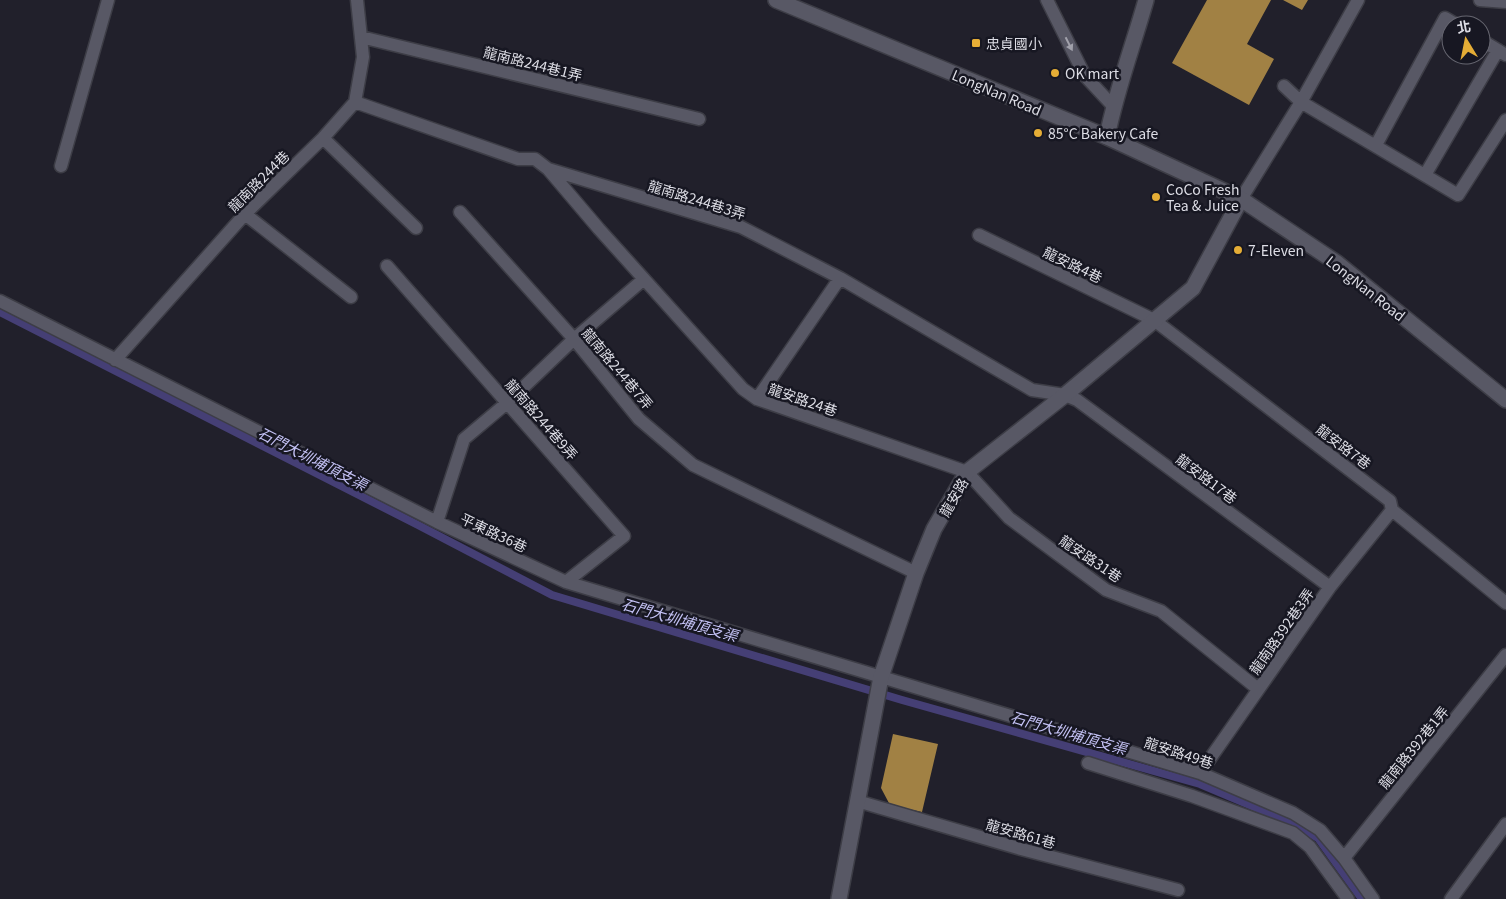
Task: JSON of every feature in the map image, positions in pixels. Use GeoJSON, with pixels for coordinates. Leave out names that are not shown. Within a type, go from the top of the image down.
{"type":"FeatureCollection","features":[{"type":"Feature","properties":{"kind":"street","name":"LongNan Road"},"geometry":{"type":"LineString","coordinates":[[776,0],[1106,137],[1241,199],[1337,263],[1506,400]]}},
{"type":"Feature","properties":{"kind":"street"},"geometry":{"type":"LineString","coordinates":[[1106,137],[1113,106],[1134,46],[1146,0]]}},
{"type":"Feature","properties":{"kind":"street","name":"龍安路"},"geometry":{"type":"LineString","coordinates":[[839,899],[880,684],[916,573],[934,529],[967,472],[1065,395],[1193,288],[1241,199]]}},
{"type":"Feature","properties":{"kind":"lane"},"geometry":{"type":"LineString","coordinates":[[61,166],[108,0]]}},
{"type":"Feature","properties":{"kind":"lane"},"geometry":{"type":"LineString","coordinates":[[355,102],[363,57],[357,0]]}},
{"type":"Feature","properties":{"kind":"lane"},"geometry":{"type":"LineString","coordinates":[[1047,0],[1085,76],[1113,106]]}},
{"type":"Feature","properties":{"kind":"lane"},"geometry":{"type":"LineString","coordinates":[[1241,199],[1301,102],[1358,0]]}},
{"type":"Feature","properties":{"kind":"lane"},"geometry":{"type":"LineString","coordinates":[[1480,0],[1506,2]]}},
{"type":"Feature","properties":{"kind":"lane"},"geometry":{"type":"LineString","coordinates":[[1376,145],[1441,25]]}},
{"type":"Feature","properties":{"kind":"lane","name":"龍南路244巷1弄"},"geometry":{"type":"LineString","coordinates":[[361,37],[699,119]]}},
{"type":"Feature","properties":{"kind":"lane"},"geometry":{"type":"LineString","coordinates":[[1425,175],[1502,53],[1491,46]]}},
{"type":"Feature","properties":{"kind":"lane"},"geometry":{"type":"LineString","coordinates":[[1284,86],[1301,102],[1458,195],[1506,120]]}},
{"type":"Feature","properties":{"kind":"lane","name":"龍南路244巷"},"geometry":{"type":"LineString","coordinates":[[115,360],[245,214],[323,138],[355,102]]}},
{"type":"Feature","properties":{"kind":"lane","name":"龍南路244巷3弄"},"geometry":{"type":"LineString","coordinates":[[355,102],[518,158],[535,158],[548,169],[741,227],[840,278],[1032,390],[1065,395]]}},
{"type":"Feature","properties":{"kind":"lane"},"geometry":{"type":"LineString","coordinates":[[323,138],[416,228]]}},
{"type":"Feature","properties":{"kind":"lane","name":"龍安路24巷"},"geometry":{"type":"LineString","coordinates":[[548,169],[743,389],[757,400],[967,472]]}},
{"type":"Feature","properties":{"kind":"lane","name":"龍南路244巷7弄"},"geometry":{"type":"LineString","coordinates":[[460,212],[574,340],[639,419],[694,465],[916,573]]}},
{"type":"Feature","properties":{"kind":"lane"},"geometry":{"type":"LineString","coordinates":[[245,214],[351,297]]}},
{"type":"Feature","properties":{"kind":"lane","name":"龍安路4巷"},"geometry":{"type":"LineString","coordinates":[[979,235],[1154,320]]}},
{"type":"Feature","properties":{"kind":"lane","name":"龍南路244巷9弄"},"geometry":{"type":"LineString","coordinates":[[387,266],[624,536],[566,582]]}},
{"type":"Feature","properties":{"kind":"lane"},"geometry":{"type":"LineString","coordinates":[[757,400],[840,278]]}},
{"type":"Feature","properties":{"kind":"lane"},"geometry":{"type":"LineString","coordinates":[[437,522],[464,439],[508,402],[574,340],[644,279]]}},
{"type":"Feature","properties":{"kind":"lane","name":"平東路36巷"},"geometry":{"type":"LineString","coordinates":[[0,301],[437,522],[566,582],[880,684]]}},
{"type":"Feature","properties":{"kind":"lane","name":"龍安路7巷"},"geometry":{"type":"LineString","coordinates":[[1154,320],[1390,501],[1392,510],[1506,603]]}},
{"type":"Feature","properties":{"kind":"lane","name":"龍安路17巷"},"geometry":{"type":"LineString","coordinates":[[1065,395],[1077,400],[1330,587]]}},
{"type":"Feature","properties":{"kind":"lane","name":"龍安路31巷"},"geometry":{"type":"LineString","coordinates":[[967,472],[1009,518],[1106,590],[1161,611],[1258,689]]}},
{"type":"Feature","properties":{"kind":"lane","name":"龍南路392巷3弄"},"geometry":{"type":"LineString","coordinates":[[1200,773],[1330,587],[1392,510]]}},
{"type":"Feature","properties":{"kind":"lane","name":"龍南路392巷1弄"},"geometry":{"type":"LineString","coordinates":[[1344,858],[1506,655]]}},
{"type":"Feature","properties":{"kind":"lane","name":"龍安路49巷"},"geometry":{"type":"LineString","coordinates":[[880,684],[1200,773],[1293,813],[1320,830],[1344,858],[1373,899]]}},
{"type":"Feature","properties":{"kind":"lane"},"geometry":{"type":"LineString","coordinates":[[1088,763],[1192,796],[1293,833],[1310,847],[1348,899]]}},
{"type":"Feature","properties":{"kind":"lane","name":"龍安路61巷"},"geometry":{"type":"LineString","coordinates":[[857,801],[1020,850],[1178,890]]}},
{"type":"Feature","properties":{"kind":"lane"},"geometry":{"type":"LineString","coordinates":[[1451,899],[1506,824]]}},
{"type":"Feature","properties":{"kind":"building"},"geometry":{"type":"Polygon","coordinates":[[[1207,0],[1271,0],[1247,44],[1274,59],[1249,105],[1172,63],[1207,0]]]}},
{"type":"Feature","properties":{"kind":"building"},"geometry":{"type":"Polygon","coordinates":[[[1283,0],[1308,0],[1302,10],[1283,0]]]}},
{"type":"Feature","properties":{"kind":"building"},"geometry":{"type":"Polygon","coordinates":[[[893,734],[938,744],[922,812],[890,805],[881,788],[893,734]]]}},
{"type":"Feature","properties":{"kind":"waterway","name":"石門大圳埔頂支渠"},"geometry":{"type":"LineString","coordinates":[[0,312],[552,595],[902,700],[1200,784],[1295,824],[1318,838],[1362,899]]}},
{"type":"Feature","properties":{"kind":"place","name":"忠貞國小"},"geometry":{"type":"Point","coordinates":[976,43]}},
{"type":"Feature","properties":{"kind":"place","name":"OK mart"},"geometry":{"type":"Point","coordinates":[1055,73]}},
{"type":"Feature","properties":{"kind":"place","name":"85°C Bakery Cafe"},"geometry":{"type":"Point","coordinates":[1038,133]}},
{"type":"Feature","properties":{"kind":"place","name":"CoCo Fresh Tea & Juice"},"geometry":{"type":"Point","coordinates":[1156,197]}},
{"type":"Feature","properties":{"kind":"place","name":"7-Eleven"},"geometry":{"type":"Point","coordinates":[1238,250]}}]}
